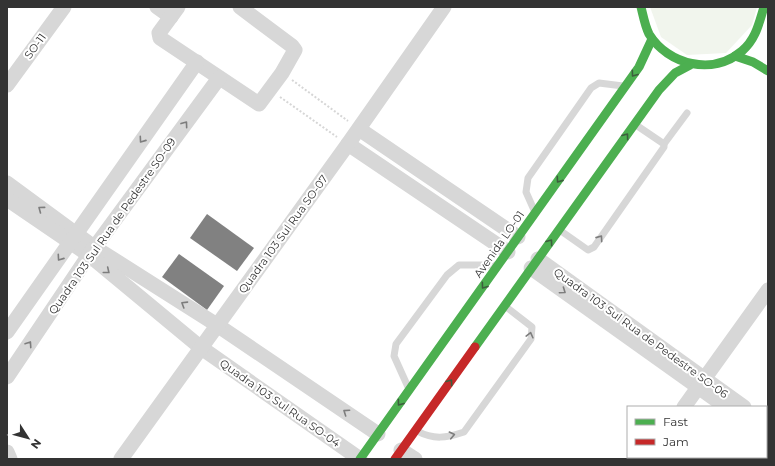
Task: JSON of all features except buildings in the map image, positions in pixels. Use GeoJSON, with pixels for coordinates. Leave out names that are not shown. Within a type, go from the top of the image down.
{"type":"FeatureCollection","features":[{"type":"Feature","properties":{"kind":"street","name":"SO-11"},"geometry":{"type":"LineString","coordinates":[[7,85],[64,7]]}},
{"type":"Feature","properties":{"kind":"street"},"geometry":{"type":"LineString","coordinates":[[157,7],[174,12],[158,35],[160,38],[258,103],[262,101],[282,73],[294,53],[294,48],[259,12],[240,7]]}},
{"type":"Feature","properties":{"kind":"street","name":"Quadra 103 Sul Rua SO-07"},"geometry":{"type":"LineString","coordinates":[[121,459],[359,129],[444,7]]}},
{"type":"Feature","properties":{"kind":"street"},"geometry":{"type":"LineString","coordinates":[[641,7],[644,24],[652,39],[670,57],[690,64],[711,65],[735,56],[754,38],[765,15]]}},
{"type":"Feature","properties":{"kind":"street","name":"Avenida LO-01"},"geometry":{"type":"LineString","coordinates":[[360,459],[643,61],[652,39]]}},
{"type":"Feature","properties":{"kind":"street"},"geometry":{"type":"LineString","coordinates":[[735,56],[753,62],[768,71]]}},
{"type":"Feature","properties":{"kind":"street"},"geometry":{"type":"LineString","coordinates":[[7,332],[196,62]]}},
{"type":"Feature","properties":{"kind":"street"},"geometry":{"type":"LineString","coordinates":[[414,459],[398,454],[669,78],[690,64]]}},
{"type":"Feature","properties":{"kind":"street","name":"Quadra 103 Sul Rua de Pedestre SO-09"},"geometry":{"type":"LineString","coordinates":[[7,377],[91,251],[219,78]]}},
{"type":"Feature","properties":{"kind":"street"},"geometry":{"type":"LineString","coordinates":[[359,129],[518,237]]}},
{"type":"Feature","properties":{"kind":"street"},"geometry":{"type":"LineString","coordinates":[[348,144],[508,252]]}},
{"type":"Feature","properties":{"kind":"street"},"geometry":{"type":"LineString","coordinates":[[7,183],[73,239]]}},
{"type":"Feature","properties":{"kind":"street"},"geometry":{"type":"LineString","coordinates":[[7,199],[91,251],[217,325],[378,434]]}},
{"type":"Feature","properties":{"kind":"street","name":"Quadra 103 Sul Rua SO-04"},"geometry":{"type":"LineString","coordinates":[[91,251],[200,348],[360,459]]}},
{"type":"Feature","properties":{"kind":"street","name":"Quadra 103 Sul Rua de Pedestre SO-06"},"geometry":{"type":"LineString","coordinates":[[535,264],[702,383],[742,406]]}},
{"type":"Feature","properties":{"kind":"street"},"geometry":{"type":"LineString","coordinates":[[685,406],[768,290]]}},
{"type":"Feature","properties":{"kind":"street","name":"Quadra 103 Sul Rua de Pedestre SO-06"},"geometry":{"type":"LineString","coordinates":[[702,383],[725,406]]}},
{"type":"Feature","properties":{"kind":"street"},"geometry":{"type":"LineString","coordinates":[[7,452],[10,459]]}},
{"type":"Feature","properties":{"kind":"lane"},"geometry":{"type":"LineString","coordinates":[[535,213],[526,192],[528,178],[591,88],[599,83],[625,86]]}},
{"type":"Feature","properties":{"kind":"lane"},"geometry":{"type":"LineString","coordinates":[[559,230],[588,250],[592,250],[660,154],[664,144],[687,113]]}},
{"type":"Feature","properties":{"kind":"lane"},"geometry":{"type":"LineString","coordinates":[[635,124],[664,144]]}},
{"type":"Feature","properties":{"kind":"lane"},"geometry":{"type":"LineString","coordinates":[[409,390],[394,356],[396,344],[447,275],[459,265],[498,265]]}},
{"type":"Feature","properties":{"kind":"lane"},"geometry":{"type":"LineString","coordinates":[[416,430],[429,437],[450,437],[464,432],[527,345],[531,339],[532,327],[505,306]]}},
{"type":"Feature","properties":{"kind":"path"},"geometry":{"type":"LineString","coordinates":[[282,73],[359,129]]}},
{"type":"Feature","properties":{"kind":"path"},"geometry":{"type":"LineString","coordinates":[[270,90],[348,144]]}},
{"type":"Feature","properties":{"kind":"shaded area"},"geometry":{"type":"Polygon","coordinates":[[[650,7],[757,7],[752,25],[726,53],[687,55],[661,37],[650,7]]]}},
{"type":"Feature","properties":{"kind":"traffic: fast"},"geometry":{"type":"LineString","coordinates":[[641,7],[649,34],[657,45],[679,60],[692,64],[705,65],[730,59],[742,51],[754,36],[764,7]]}},
{"type":"Feature","properties":{"kind":"traffic: fast"},"geometry":{"type":"LineString","coordinates":[[360,459],[639,67],[652,39]]}},
{"type":"Feature","properties":{"kind":"traffic: fast"},"geometry":{"type":"LineString","coordinates":[[735,56],[753,62],[768,71]]}},
{"type":"Feature","properties":{"kind":"traffic: fast"},"geometry":{"type":"LineString","coordinates":[[475,347],[659,90],[675,73],[690,65]]}},
{"type":"Feature","properties":{"kind":"traffic: jam"},"geometry":{"type":"LineString","coordinates":[[395,459],[475,347]]}}]}
